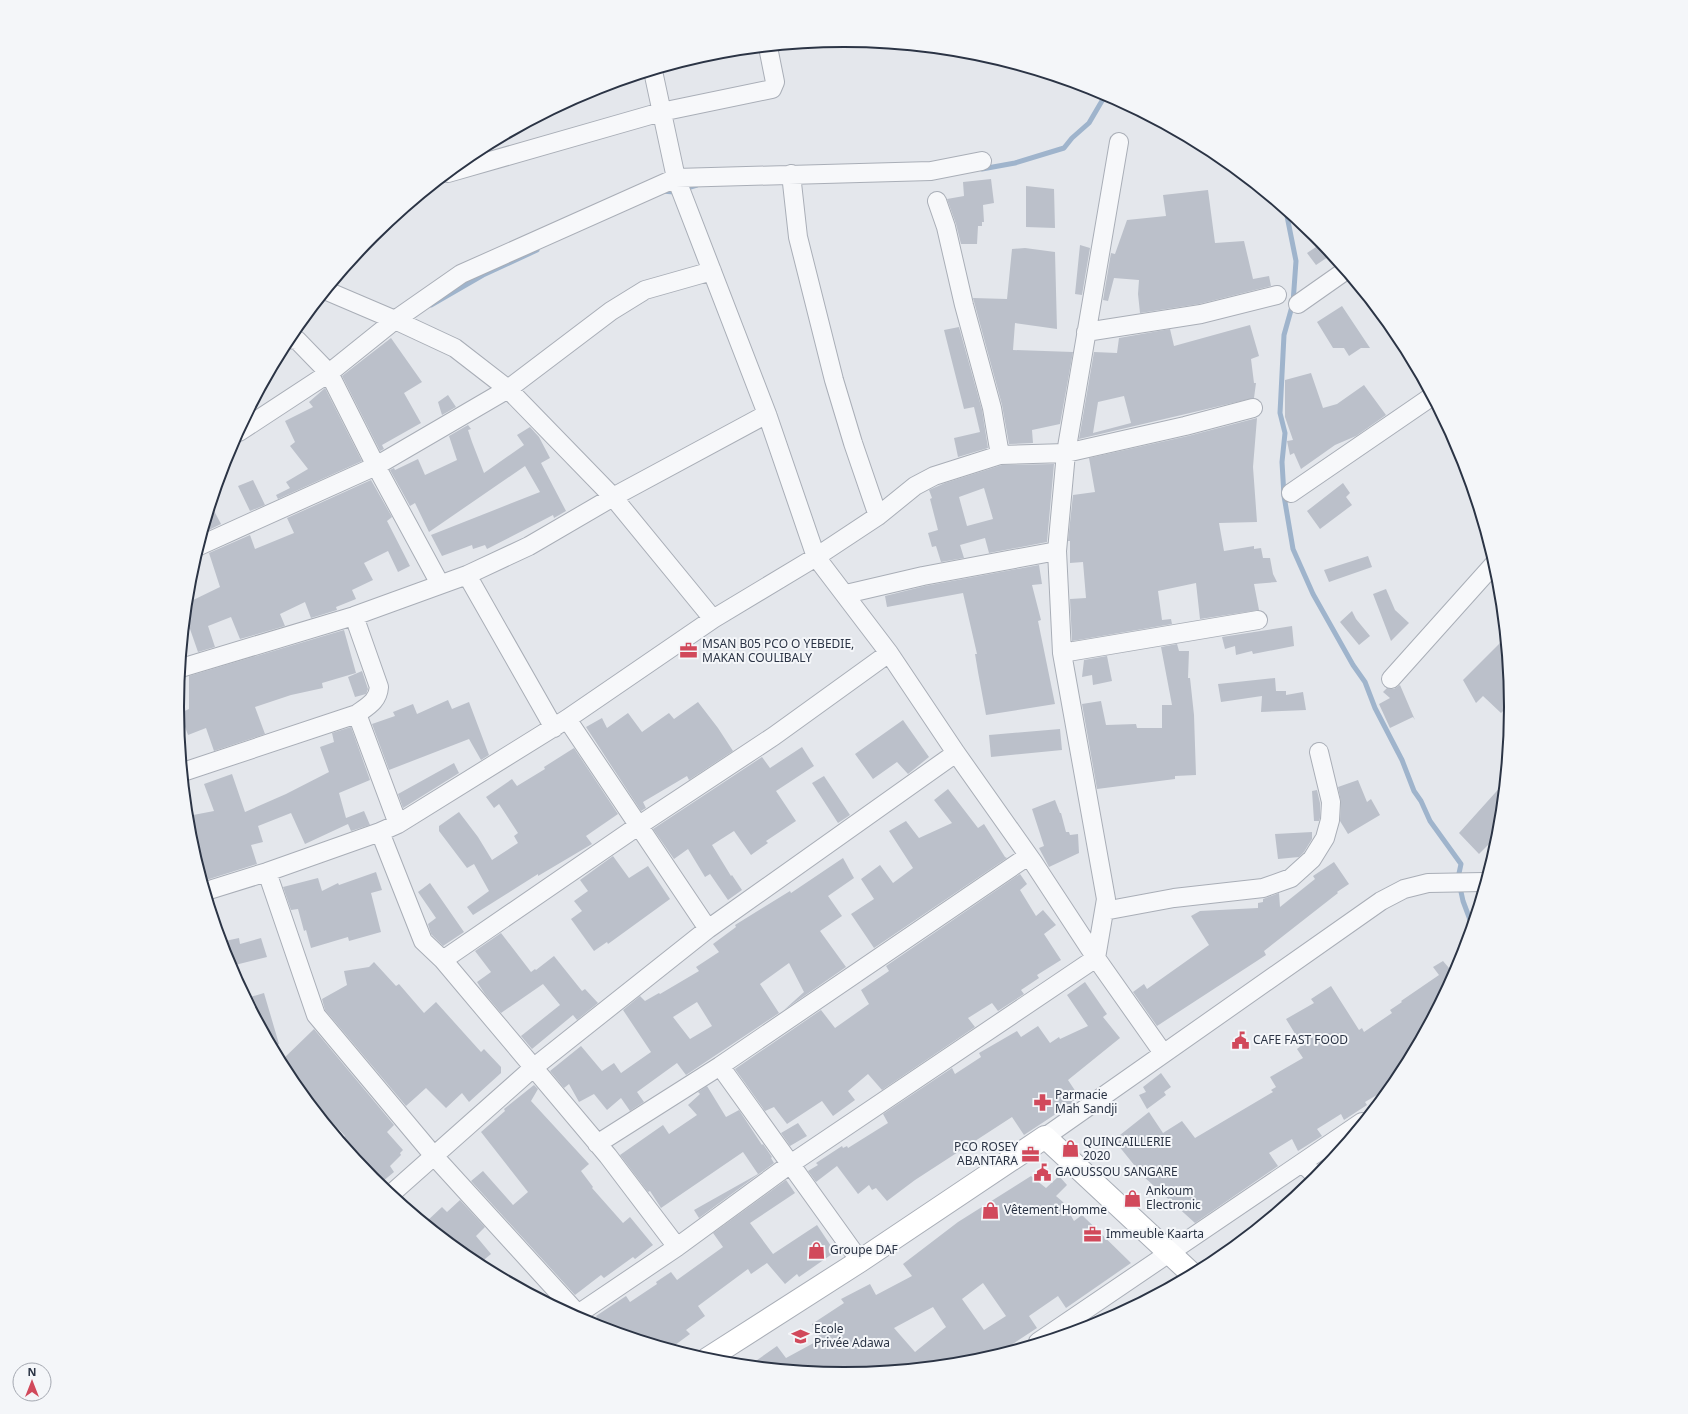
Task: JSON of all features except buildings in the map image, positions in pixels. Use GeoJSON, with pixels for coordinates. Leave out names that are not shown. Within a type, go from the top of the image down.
{"type":"FeatureCollection","features":[{"type":"Feature","properties":{"kind":"main road"},"geometry":{"type":"LineString","coordinates":[[714,1354],[860,1261],[1045,1137],[1188,1270]]}},
{"type":"Feature","properties":{"kind":"street"},"geometry":{"type":"LineString","coordinates":[[461,169],[661,112],[772,89],[775,82],[769,52]]}},
{"type":"Feature","properties":{"kind":"street"},"geometry":{"type":"LineString","coordinates":[[654,75],[676,178],[767,414],[816,557],[890,653],[956,753],[1163,1053]]}},
{"type":"Feature","properties":{"kind":"street"},"geometry":{"type":"LineString","coordinates":[[580,1312],[677,1247],[789,1165],[1096,958],[1106,899],[1062,653],[1057,551],[1066,453],[1119,142]]}},
{"type":"Feature","properties":{"kind":"street"},"geometry":{"type":"LineString","coordinates":[[247,426],[329,373],[395,320],[461,274],[676,178],[931,171],[982,161]]}},
{"type":"Feature","properties":{"kind":"street"},"geometry":{"type":"LineString","coordinates":[[790,174],[798,237],[834,380],[853,443],[878,516]]}},
{"type":"Feature","properties":{"kind":"street"},"geometry":{"type":"LineString","coordinates":[[937,201],[946,227],[964,305],[992,408],[1000,455]]}},
{"type":"Feature","properties":{"kind":"street"},"geometry":{"type":"LineString","coordinates":[[204,544],[376,466],[508,389],[611,311],[646,290],[712,271]]}},
{"type":"Feature","properties":{"kind":"street"},"geometry":{"type":"LineString","coordinates":[[1298,304],[1342,274]]}},
{"type":"Feature","properties":{"kind":"street"},"geometry":{"type":"LineString","coordinates":[[331,293],[455,348],[508,389],[613,497],[713,619]]}},
{"type":"Feature","properties":{"kind":"street"},"geometry":{"type":"LineString","coordinates":[[1086,332],[1201,314],[1277,296]]}},
{"type":"Feature","properties":{"kind":"street"},"geometry":{"type":"LineString","coordinates":[[295,340],[329,373],[376,466],[440,584]]}},
{"type":"Feature","properties":{"kind":"street"},"geometry":{"type":"LineString","coordinates":[[1291,493],[1428,399]]}},
{"type":"Feature","properties":{"kind":"street"},"geometry":{"type":"LineString","coordinates":[[210,890],[267,872],[380,832],[398,824],[561,724],[713,619],[816,557],[878,516],[915,486],[934,476],[1000,455],[1066,453],[1185,426],[1253,408]]}},
{"type":"Feature","properties":{"kind":"street"},"geometry":{"type":"LineString","coordinates":[[185,667],[354,616],[467,575],[529,546],[613,497],[767,414]]}},
{"type":"Feature","properties":{"kind":"street"},"geometry":{"type":"LineString","coordinates":[[846,594],[923,576],[1057,551]]}},
{"type":"Feature","properties":{"kind":"street"},"geometry":{"type":"LineString","coordinates":[[1391,679],[1489,569]]}},
{"type":"Feature","properties":{"kind":"street"},"geometry":{"type":"LineString","coordinates":[[467,575],[561,724],[638,826],[708,929]]}},
{"type":"Feature","properties":{"kind":"street"},"geometry":{"type":"LineString","coordinates":[[187,771],[357,714],[374,701],[379,694],[379,687],[354,616]]}},
{"type":"Feature","properties":{"kind":"street"},"geometry":{"type":"LineString","coordinates":[[1062,653],[1258,620]]}},
{"type":"Feature","properties":{"kind":"street"},"geometry":{"type":"LineString","coordinates":[[443,960],[638,826],[774,736],[890,653]]}},
{"type":"Feature","properties":{"kind":"street"},"geometry":{"type":"LineString","coordinates":[[357,714],[398,824]]}},
{"type":"Feature","properties":{"kind":"street"},"geometry":{"type":"LineString","coordinates":[[1104,911],[1174,898],[1263,888],[1291,878],[1312,859],[1325,838],[1330,820],[1331,802],[1319,752]]}},
{"type":"Feature","properties":{"kind":"street"},"geometry":{"type":"LineString","coordinates":[[395,1190],[533,1068],[708,929],[956,753]]}},
{"type":"Feature","properties":{"kind":"street"},"geometry":{"type":"LineString","coordinates":[[380,832],[423,941],[443,960],[597,1144],[677,1247]]}},
{"type":"Feature","properties":{"kind":"street"},"geometry":{"type":"LineString","coordinates":[[597,1144],[720,1066],[1028,856]]}},
{"type":"Feature","properties":{"kind":"street"},"geometry":{"type":"LineString","coordinates":[[267,872],[316,1015],[434,1156],[569,1307]]}},
{"type":"Feature","properties":{"kind":"street"},"geometry":{"type":"LineString","coordinates":[[1045,1137],[1381,901],[1404,889],[1428,883],[1481,882]]}},
{"type":"Feature","properties":{"kind":"street"},"geometry":{"type":"LineString","coordinates":[[720,1066],[789,1165],[860,1261]]}},
{"type":"Feature","properties":{"kind":"street"},"geometry":{"type":"LineString","coordinates":[[1052,1333],[1350,1130]]}},
{"type":"Feature","properties":{"kind":"street"},"geometry":{"type":"LineString","coordinates":[[1302,1163],[1312,1173]]}},
{"type":"Feature","properties":{"kind":"waterway"},"geometry":{"type":"LineString","coordinates":[[982,169],[1015,163],[1064,148],[1072,138],[1089,123],[1103,100]]}},
{"type":"Feature","properties":{"kind":"waterway"},"geometry":{"type":"LineString","coordinates":[[662,191],[674,192],[697,185]]}},
{"type":"Feature","properties":{"kind":"waterway"},"geometry":{"type":"LineString","coordinates":[[1288,219],[1296,261],[1293,303],[1284,335],[1280,413],[1285,433],[1282,462],[1284,496],[1293,549],[1313,594],[1353,665],[1365,682],[1375,708],[1402,760],[1414,791],[1421,801],[1430,821],[1461,864],[1458,878],[1463,901],[1469,918]]}},
{"type":"Feature","properties":{"kind":"waterway"},"geometry":{"type":"LineString","coordinates":[[431,305],[483,275],[537,250]]}},
{"type":"Feature","properties":{"kind":"place","name":"MSAN B05 PCO O YEBEDIE, MAKAN COULIBALY"},"geometry":{"type":"Point","coordinates":[689,651]}},
{"type":"Feature","properties":{"kind":"place","name":"CAFE FAST FOOD"},"geometry":{"type":"Point","coordinates":[1240,1040]}},
{"type":"Feature","properties":{"kind":"place","name":"Parmacie Mah Sandji"},"geometry":{"type":"Point","coordinates":[1042,1102]}},
{"type":"Feature","properties":{"kind":"place","name":"QUINCAILLERIE 2020"},"geometry":{"type":"Point","coordinates":[1070,1149]}},
{"type":"Feature","properties":{"kind":"place","name":"PCO ROSEY ABANTARA"},"geometry":{"type":"Point","coordinates":[1031,1154]}},
{"type":"Feature","properties":{"kind":"place","name":"GAOUSSOU SANGARE"},"geometry":{"type":"Point","coordinates":[1042,1172]}},
{"type":"Feature","properties":{"kind":"place","name":"Ankoum Electronic"},"geometry":{"type":"Point","coordinates":[1133,1198]}},
{"type":"Feature","properties":{"kind":"place","name":"Vêtement Homme"},"geometry":{"type":"Point","coordinates":[991,1210]}},
{"type":"Feature","properties":{"kind":"place","name":"Immeuble Kaarta"},"geometry":{"type":"Point","coordinates":[1093,1234]}},
{"type":"Feature","properties":{"kind":"place","name":"Groupe DAF"},"geometry":{"type":"Point","coordinates":[817,1250]}},
{"type":"Feature","properties":{"kind":"place","name":"Ecole Privée Adawa"},"geometry":{"type":"Point","coordinates":[801,1336]}}]}
